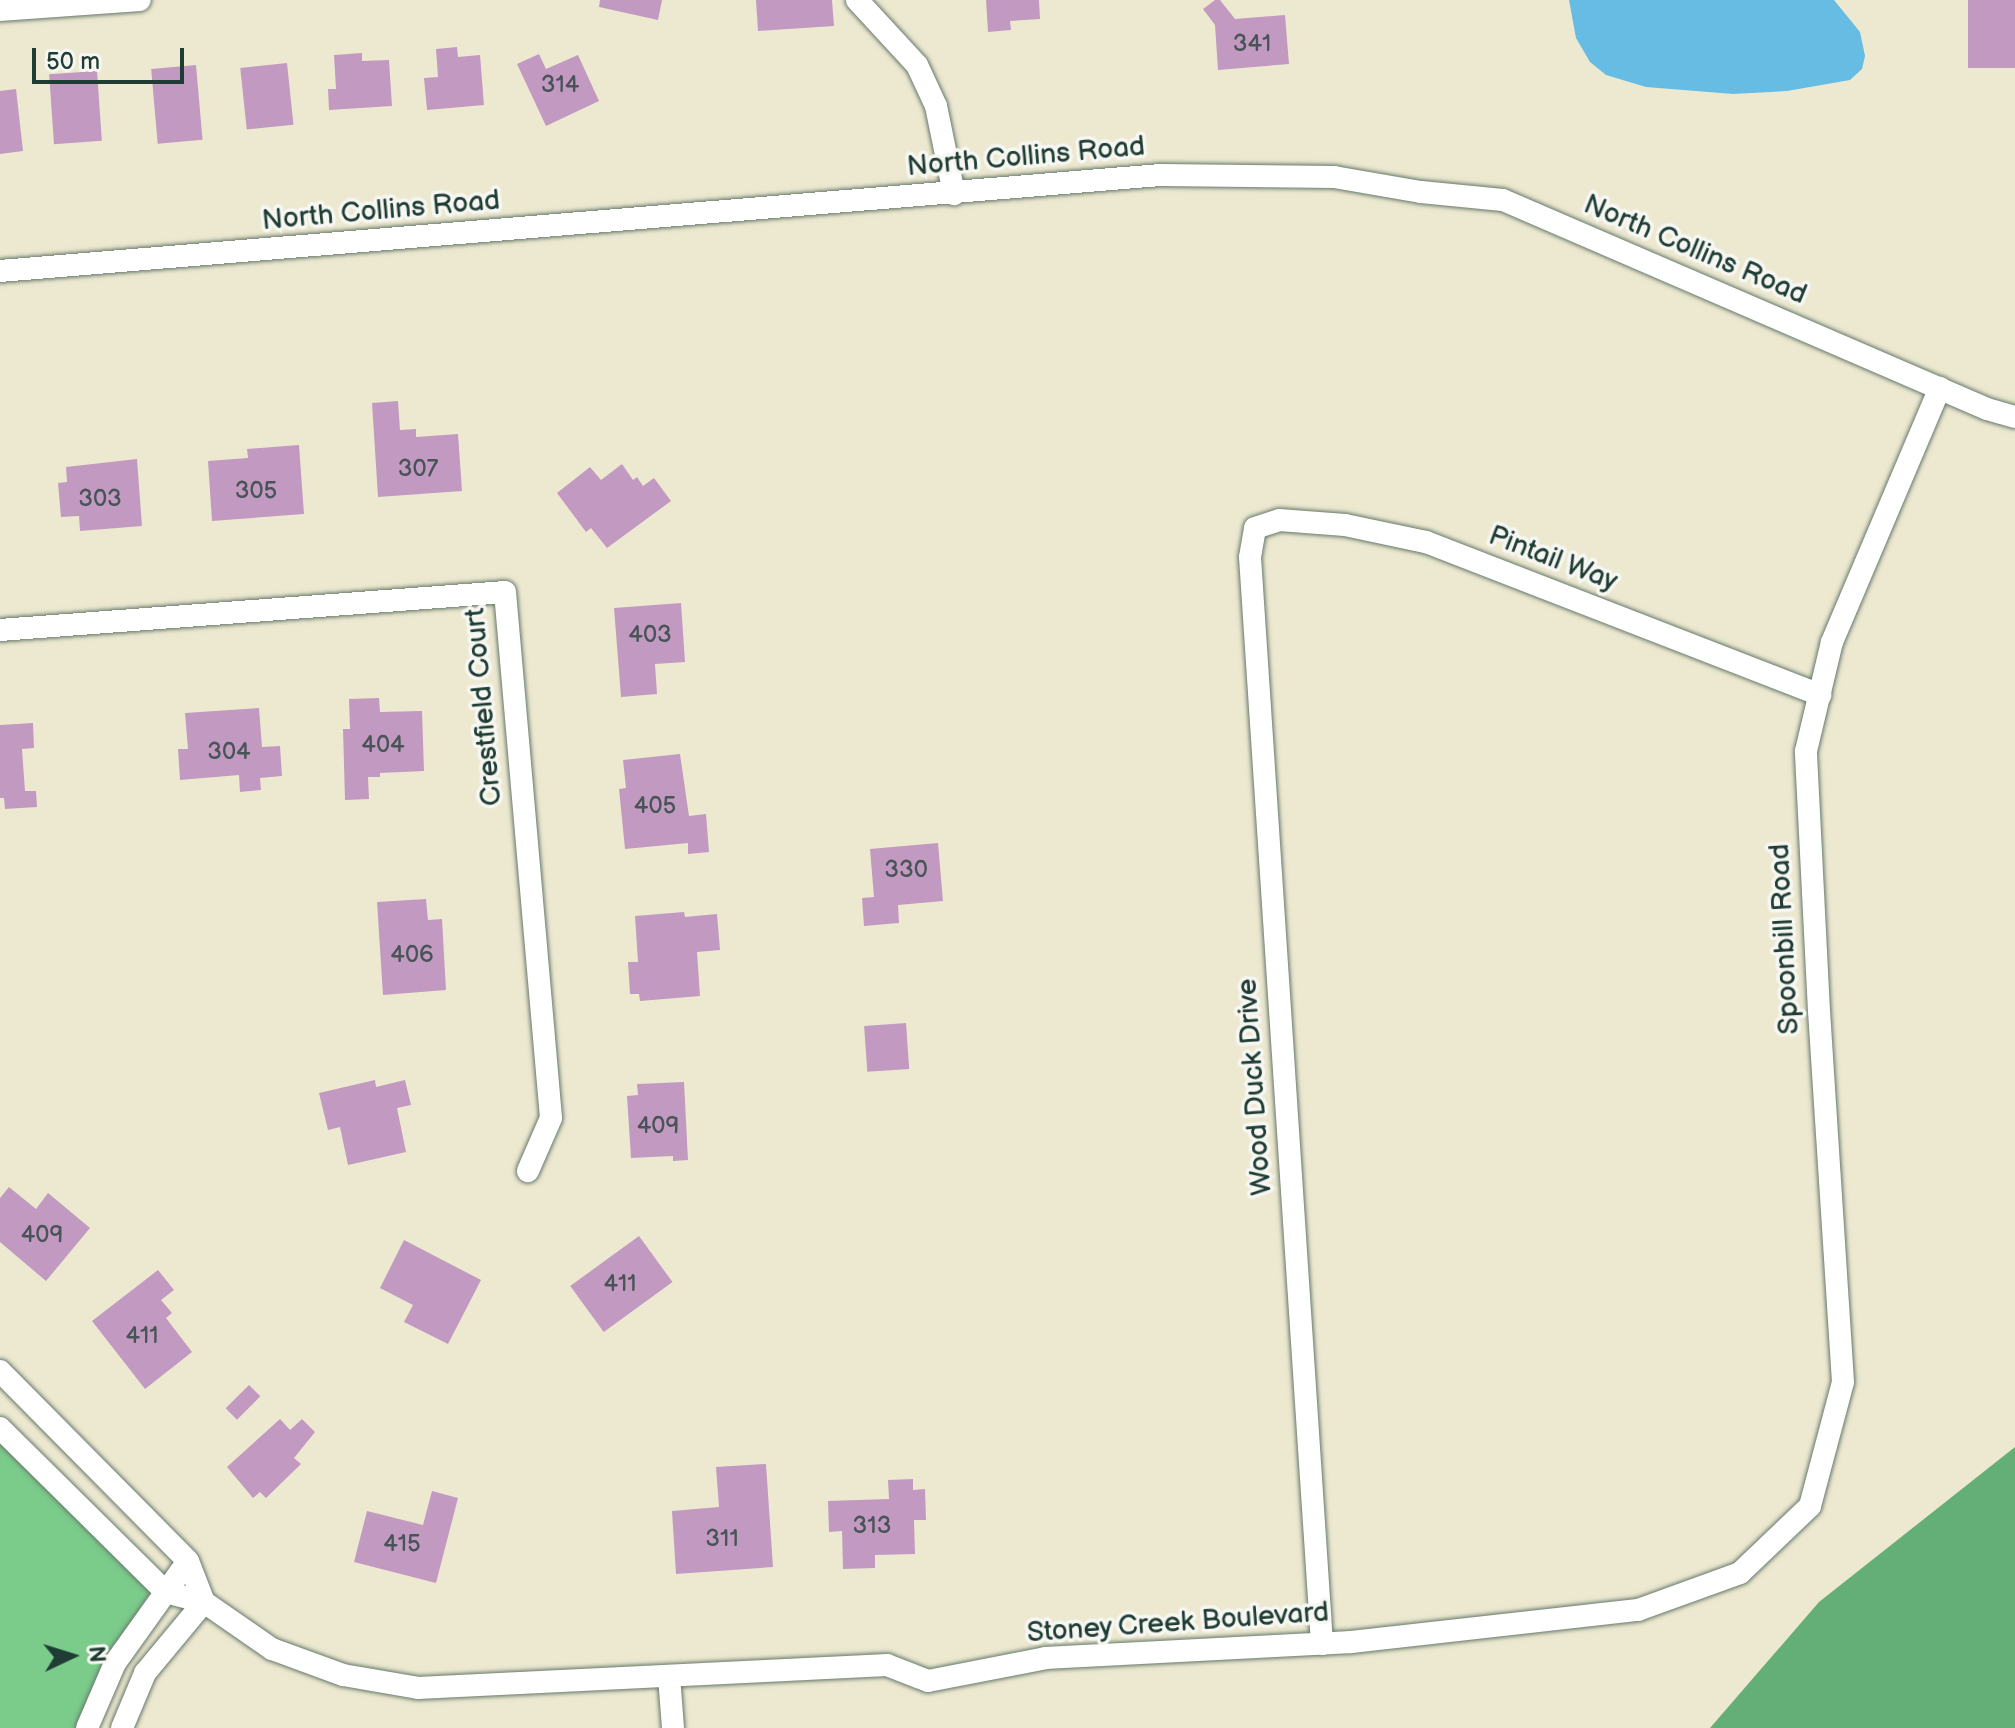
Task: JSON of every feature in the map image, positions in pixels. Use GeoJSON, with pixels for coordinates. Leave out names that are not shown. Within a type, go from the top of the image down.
{"type":"FeatureCollection","features":[{"type":"Feature","properties":{"kind":"street"},"geometry":{"type":"LineString","coordinates":[[0,10],[140,0]]}},
{"type":"Feature","properties":{"kind":"street"},"geometry":{"type":"LineString","coordinates":[[857,0],[917,65],[936,106],[954,194]]}},
{"type":"Feature","properties":{"kind":"street","name":"North Collins Road"},"geometry":{"type":"LineString","coordinates":[[0,271],[1161,175],[1334,177],[1421,192],[1503,200],[1940,388],[2015,417]]}},
{"type":"Feature","properties":{"kind":"street","name":"Spoonbill Road"},"geometry":{"type":"LineString","coordinates":[[1810,1506],[1843,1382],[1806,751],[1832,642],[1940,388]]}},
{"type":"Feature","properties":{"kind":"street","name":"Pintail Way"},"geometry":{"type":"LineString","coordinates":[[1255,528],[1279,520],[1345,525],[1426,542],[1820,695]]}},
{"type":"Feature","properties":{"kind":"street","name":"Wood Duck Drive"},"geometry":{"type":"LineString","coordinates":[[1255,528],[1250,557],[1322,1644]]}},
{"type":"Feature","properties":{"kind":"street","name":"Crestfield Court"},"geometry":{"type":"LineString","coordinates":[[0,630],[505,592],[551,1118],[528,1171]]}},
{"type":"Feature","properties":{"kind":"street"},"geometry":{"type":"LineString","coordinates":[[0,1371],[188,1561],[204,1602],[145,1673],[122,1728]]}},
{"type":"Feature","properties":{"kind":"street","name":"Stoney Creek Boulevard"},"geometry":{"type":"LineString","coordinates":[[0,1428],[166,1592],[204,1602],[272,1649],[343,1675],[418,1688],[887,1665],[928,1681],[1046,1658],[1322,1644],[1638,1610],[1740,1573],[1810,1506]]}},
{"type":"Feature","properties":{"kind":"street"},"geometry":{"type":"LineString","coordinates":[[87,1728],[115,1663],[188,1561]]}},
{"type":"Feature","properties":{"kind":"street"},"geometry":{"type":"LineString","coordinates":[[669,1676],[673,1728]]}},
{"type":"Feature","properties":{"kind":"green space"},"geometry":{"type":"Polygon","coordinates":[[[0,1438],[151,1592],[105,1661],[83,1728],[0,1728],[0,1438]]]}},
{"type":"Feature","properties":{"kind":"green space"},"geometry":{"type":"Polygon","coordinates":[[[2015,1447],[2015,1728],[1710,1728],[1819,1602],[2015,1447]]]}},
{"type":"Feature","properties":{"kind":"water"},"geometry":{"type":"Polygon","coordinates":[[[1569,0],[1834,0],[1860,32],[1865,56],[1862,69],[1850,80],[1787,91],[1733,94],[1646,87],[1606,75],[1590,62],[1576,38],[1569,0]]]}},
{"type":"Feature","properties":{"kind":"building"},"geometry":{"type":"Polygon","coordinates":[[[600,0],[662,0],[658,20],[599,7],[600,0]]]}},
{"type":"Feature","properties":{"kind":"building"},"geometry":{"type":"Polygon","coordinates":[[[756,0],[832,0],[834,26],[758,31],[756,0]]]}},
{"type":"Feature","properties":{"kind":"building"},"geometry":{"type":"Polygon","coordinates":[[[986,0],[1039,0],[1040,19],[1010,21],[1011,30],[988,32],[986,0]]]}},
{"type":"Feature","properties":{"kind":"building"},"geometry":{"type":"Polygon","coordinates":[[[1220,0],[1235,19],[1285,15],[1289,64],[1218,70],[1215,25],[1203,9],[1220,0]]]}},
{"type":"Feature","properties":{"kind":"building"},"geometry":{"type":"Polygon","coordinates":[[[1968,0],[2015,0],[2015,68],[1968,68],[1968,0]]]}},
{"type":"Feature","properties":{"kind":"building"},"geometry":{"type":"Polygon","coordinates":[[[457,47],[458,57],[480,55],[484,105],[427,110],[424,78],[438,77],[436,49],[457,47]]]}},
{"type":"Feature","properties":{"kind":"building"},"geometry":{"type":"Polygon","coordinates":[[[362,53],[362,61],[389,60],[392,106],[329,110],[328,89],[336,89],[334,55],[362,53]]]}},
{"type":"Feature","properties":{"kind":"building"},"geometry":{"type":"Polygon","coordinates":[[[539,54],[546,69],[578,55],[599,101],[546,126],[517,64],[539,54]]]}},
{"type":"Feature","properties":{"kind":"building"},"geometry":{"type":"Polygon","coordinates":[[[287,63],[293,125],[247,130],[240,68],[287,63]]]}},
{"type":"Feature","properties":{"kind":"building"},"geometry":{"type":"Polygon","coordinates":[[[196,65],[203,140],[158,144],[151,69],[196,65]]]}},
{"type":"Feature","properties":{"kind":"building"},"geometry":{"type":"Polygon","coordinates":[[[97,71],[102,141],[54,144],[49,74],[97,71]]]}},
{"type":"Feature","properties":{"kind":"building"},"geometry":{"type":"Polygon","coordinates":[[[16,89],[23,151],[0,154],[0,91],[16,89]]]}},
{"type":"Feature","properties":{"kind":"building"},"geometry":{"type":"Polygon","coordinates":[[[398,401],[400,430],[416,429],[416,437],[458,434],[462,491],[378,497],[372,403],[398,401]]]}},
{"type":"Feature","properties":{"kind":"building"},"geometry":{"type":"Polygon","coordinates":[[[299,445],[304,514],[212,521],[208,461],[248,458],[247,449],[299,445]]]}},
{"type":"Feature","properties":{"kind":"building"},"geometry":{"type":"Polygon","coordinates":[[[137,459],[142,526],[80,531],[79,516],[61,517],[58,483],[67,482],[66,467],[137,459]]]}},
{"type":"Feature","properties":{"kind":"building"},"geometry":{"type":"Polygon","coordinates":[[[622,464],[633,480],[637,477],[643,486],[654,478],[671,501],[607,548],[591,528],[586,532],[557,493],[590,467],[601,480],[622,464]]]}},
{"type":"Feature","properties":{"kind":"building"},"geometry":{"type":"Polygon","coordinates":[[[681,603],[685,662],[655,664],[657,694],[621,697],[614,608],[681,603]]]}},
{"type":"Feature","properties":{"kind":"building"},"geometry":{"type":"Polygon","coordinates":[[[379,698],[380,712],[422,711],[424,771],[380,773],[380,777],[368,777],[369,799],[345,800],[343,729],[350,729],[349,699],[379,698]]]}},
{"type":"Feature","properties":{"kind":"building"},"geometry":{"type":"Polygon","coordinates":[[[259,708],[262,747],[280,746],[282,776],[260,778],[261,790],[240,792],[239,775],[180,780],[178,749],[188,749],[185,713],[259,708]]]}},
{"type":"Feature","properties":{"kind":"building"},"geometry":{"type":"Polygon","coordinates":[[[33,723],[34,748],[22,749],[25,791],[36,791],[37,807],[5,809],[4,798],[0,798],[0,725],[33,723]]]}},
{"type":"Feature","properties":{"kind":"building"},"geometry":{"type":"Polygon","coordinates":[[[680,754],[689,816],[706,814],[709,852],[688,854],[688,843],[625,849],[619,789],[626,788],[623,760],[680,754]]]}},
{"type":"Feature","properties":{"kind":"building"},"geometry":{"type":"Polygon","coordinates":[[[938,843],[943,901],[898,905],[899,923],[864,926],[862,898],[874,897],[870,849],[938,843]]]}},
{"type":"Feature","properties":{"kind":"building"},"geometry":{"type":"Polygon","coordinates":[[[426,899],[428,920],[442,919],[446,990],[383,995],[377,902],[426,899]]]}},
{"type":"Feature","properties":{"kind":"building"},"geometry":{"type":"Polygon","coordinates":[[[684,912],[685,917],[717,914],[720,950],[697,952],[700,996],[640,1001],[639,994],[630,994],[628,962],[638,962],[635,916],[684,912]]]}},
{"type":"Feature","properties":{"kind":"building"},"geometry":{"type":"Polygon","coordinates":[[[906,1023],[909,1069],[867,1072],[864,1026],[906,1023]]]}},
{"type":"Feature","properties":{"kind":"building"},"geometry":{"type":"Polygon","coordinates":[[[375,1080],[376,1087],[405,1080],[411,1105],[397,1108],[406,1152],[348,1165],[340,1127],[328,1130],[319,1093],[375,1080]]]}},
{"type":"Feature","properties":{"kind":"building"},"geometry":{"type":"Polygon","coordinates":[[[684,1082],[688,1160],[673,1161],[673,1156],[631,1158],[627,1096],[638,1095],[637,1084],[684,1082]]]}},
{"type":"Feature","properties":{"kind":"building"},"geometry":{"type":"Polygon","coordinates":[[[9,1187],[36,1209],[48,1193],[90,1228],[46,1281],[0,1242],[0,1198],[9,1187]]]}},
{"type":"Feature","properties":{"kind":"building"},"geometry":{"type":"Polygon","coordinates":[[[639,1236],[673,1282],[604,1332],[570,1286],[639,1236]]]}},
{"type":"Feature","properties":{"kind":"building"},"geometry":{"type":"Polygon","coordinates":[[[404,1240],[481,1280],[448,1344],[404,1322],[413,1305],[380,1288],[404,1240]]]}},
{"type":"Feature","properties":{"kind":"building"},"geometry":{"type":"Polygon","coordinates":[[[158,1270],[174,1290],[161,1300],[172,1313],[166,1318],[192,1352],[145,1389],[92,1321],[158,1270]]]}},
{"type":"Feature","properties":{"kind":"building"},"geometry":{"type":"Polygon","coordinates":[[[249,1385],[260,1396],[237,1420],[226,1408],[249,1385]]]}},
{"type":"Feature","properties":{"kind":"building"},"geometry":{"type":"Polygon","coordinates":[[[280,1419],[290,1430],[302,1419],[315,1432],[294,1458],[301,1464],[266,1498],[260,1492],[253,1498],[227,1467],[280,1419]]]}},
{"type":"Feature","properties":{"kind":"building"},"geometry":{"type":"Polygon","coordinates":[[[766,1464],[773,1567],[676,1574],[672,1511],[719,1507],[716,1467],[766,1464]]]}},
{"type":"Feature","properties":{"kind":"building"},"geometry":{"type":"Polygon","coordinates":[[[913,1479],[913,1490],[925,1489],[926,1520],[914,1520],[915,1554],[875,1555],[875,1568],[843,1569],[842,1531],[829,1532],[828,1501],[889,1499],[888,1480],[913,1479]]]}},
{"type":"Feature","properties":{"kind":"building"},"geometry":{"type":"Polygon","coordinates":[[[432,1491],[458,1498],[436,1583],[354,1562],[367,1511],[423,1525],[432,1491]]]}}]}
